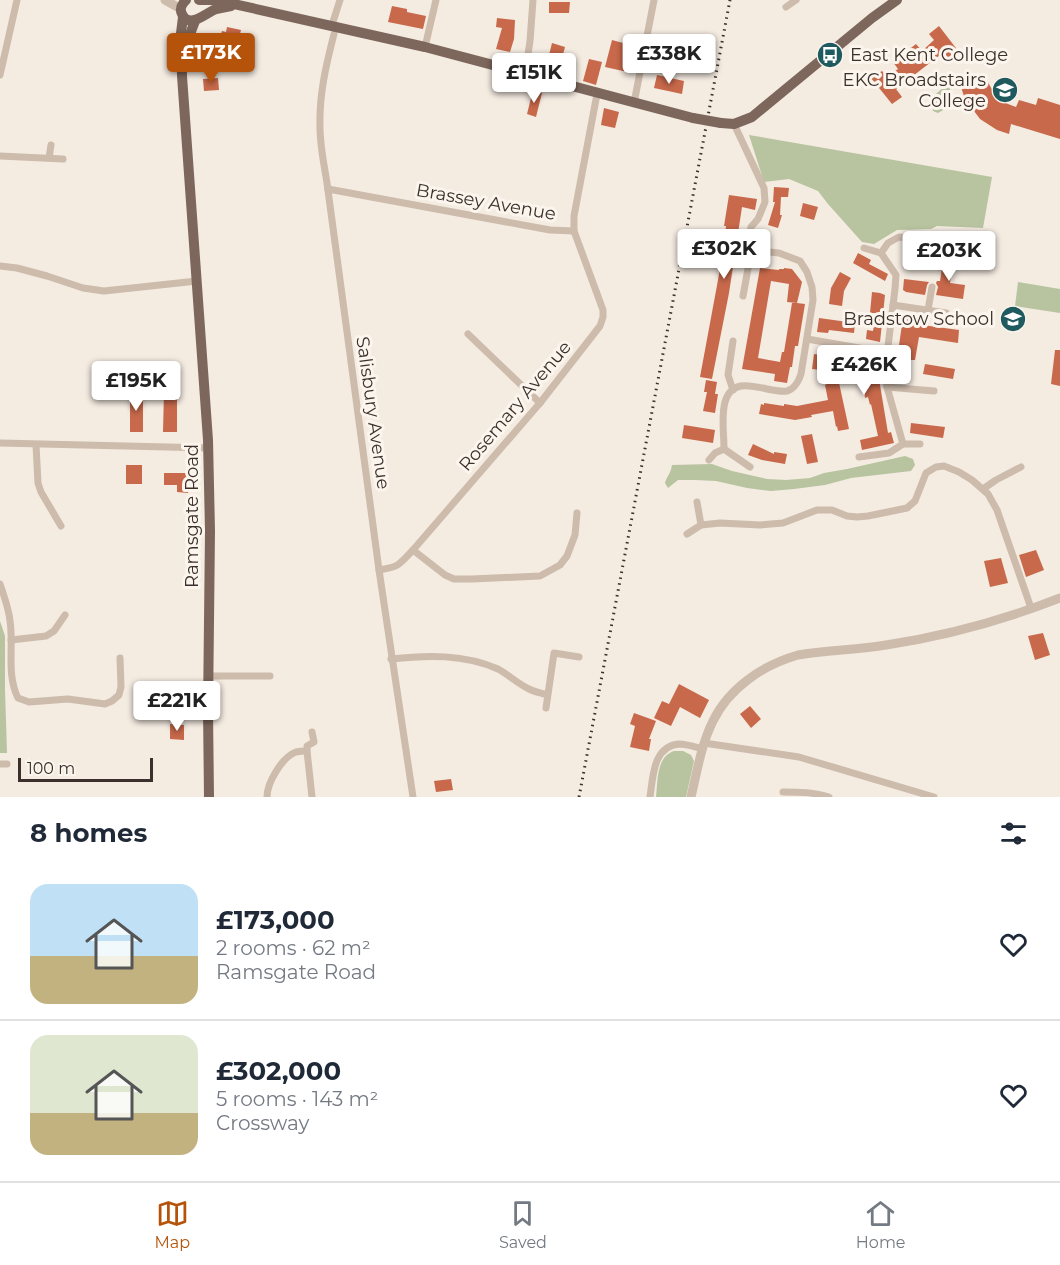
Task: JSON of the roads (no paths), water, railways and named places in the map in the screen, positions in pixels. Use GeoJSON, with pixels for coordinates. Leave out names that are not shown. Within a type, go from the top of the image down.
{"type":"FeatureCollection","features":[{"type":"Feature","properties":{"kind":"main road"},"geometry":{"type":"LineString","coordinates":[[198,18],[204,10],[199,0]]}},
{"type":"Feature","properties":{"kind":"main road"},"geometry":{"type":"LineString","coordinates":[[199,0],[216,0],[333,30],[425,47],[693,118],[734,124],[752,117],[897,0]]}},
{"type":"Feature","properties":{"kind":"main road"},"geometry":{"type":"LineString","coordinates":[[183,9],[189,20],[215,9],[235,5]]}},
{"type":"Feature","properties":{"kind":"main road","name":"Ramsgate Road"},"geometry":{"type":"LineString","coordinates":[[183,9],[182,76],[209,448],[209,797]]}},
{"type":"Feature","properties":{"kind":"main road","name":"Ramsgate Road"},"geometry":{"type":"LineString","coordinates":[[182,56],[198,18]]}},
{"type":"Feature","properties":{"kind":"street"},"geometry":{"type":"LineString","coordinates":[[0,75],[17,0]]}},
{"type":"Feature","properties":{"kind":"street"},"geometry":{"type":"LineString","coordinates":[[165,0],[183,9]]}},
{"type":"Feature","properties":{"kind":"street","name":"Salisbury Avenue"},"geometry":{"type":"LineString","coordinates":[[340,0],[321,95],[322,155],[412,797]]}},
{"type":"Feature","properties":{"kind":"street"},"geometry":{"type":"LineString","coordinates":[[425,47],[436,0]]}},
{"type":"Feature","properties":{"kind":"street"},"geometry":{"type":"LineString","coordinates":[[525,74],[530,41],[532,0]]}},
{"type":"Feature","properties":{"kind":"street"},"geometry":{"type":"LineString","coordinates":[[634,103],[654,0]]}},
{"type":"Feature","properties":{"kind":"street"},"geometry":{"type":"LineString","coordinates":[[786,7],[796,0]]}},
{"type":"Feature","properties":{"kind":"street","name":"Brassey Avenue"},"geometry":{"type":"LineString","coordinates":[[328,189],[550,230],[574,231],[574,216],[597,94]]}},
{"type":"Feature","properties":{"kind":"street"},"geometry":{"type":"LineString","coordinates":[[734,124],[764,188],[765,202],[758,219],[751,227],[749,238],[752,247],[743,296]]}},
{"type":"Feature","properties":{"kind":"street"},"geometry":{"type":"LineString","coordinates":[[49,158],[51,145]]}},
{"type":"Feature","properties":{"kind":"street"},"geometry":{"type":"LineString","coordinates":[[0,156],[63,159]]}},
{"type":"Feature","properties":{"kind":"street","name":"Rosemary Avenue"},"geometry":{"type":"LineString","coordinates":[[379,570],[395,567],[413,550],[540,403],[600,326],[603,310],[574,231]]}},
{"type":"Feature","properties":{"kind":"street"},"geometry":{"type":"LineString","coordinates":[[880,253],[888,243],[898,237],[922,239],[934,249]]}},
{"type":"Feature","properties":{"kind":"street"},"geometry":{"type":"LineString","coordinates":[[750,467],[724,448],[722,419],[726,400],[733,390],[741,386],[752,385],[787,391],[793,388],[801,374],[813,300],[812,286],[800,261],[752,247]]}},
{"type":"Feature","properties":{"kind":"street"},"geometry":{"type":"LineString","coordinates":[[864,248],[880,253],[896,275],[885,371],[887,387],[903,444]]}},
{"type":"Feature","properties":{"kind":"street"},"geometry":{"type":"LineString","coordinates":[[0,266],[17,268],[83,288],[104,291],[197,281]]}},
{"type":"Feature","properties":{"kind":"street"},"geometry":{"type":"LineString","coordinates":[[928,310],[932,287]]}},
{"type":"Feature","properties":{"kind":"street"},"geometry":{"type":"LineString","coordinates":[[893,305],[946,313]]}},
{"type":"Feature","properties":{"kind":"street"},"geometry":{"type":"LineString","coordinates":[[468,334],[540,403]]}},
{"type":"Feature","properties":{"kind":"street"},"geometry":{"type":"LineString","coordinates":[[807,339],[888,352]]}},
{"type":"Feature","properties":{"kind":"street"},"geometry":{"type":"LineString","coordinates":[[733,341],[728,375],[733,390]]}},
{"type":"Feature","properties":{"kind":"street"},"geometry":{"type":"LineString","coordinates":[[887,387],[934,391]]}},
{"type":"Feature","properties":{"kind":"street"},"geometry":{"type":"LineString","coordinates":[[0,443],[209,448]]}},
{"type":"Feature","properties":{"kind":"street"},"geometry":{"type":"LineString","coordinates":[[859,458],[889,453],[903,444],[920,444]]}},
{"type":"Feature","properties":{"kind":"street"},"geometry":{"type":"LineString","coordinates":[[36,445],[40,492],[61,526]]}},
{"type":"Feature","properties":{"kind":"street"},"geometry":{"type":"LineString","coordinates":[[709,460],[724,448]]}},
{"type":"Feature","properties":{"kind":"street"},"geometry":{"type":"LineString","coordinates":[[687,534],[700,525],[783,523],[817,510],[832,510],[857,517],[907,508],[915,501],[926,473],[936,466],[944,466],[959,472],[988,494],[997,510],[1031,608]]}},
{"type":"Feature","properties":{"kind":"street"},"geometry":{"type":"LineString","coordinates":[[983,489],[1021,467]]}},
{"type":"Feature","properties":{"kind":"street"},"geometry":{"type":"LineString","coordinates":[[697,502],[700,525]]}},
{"type":"Feature","properties":{"kind":"street"},"geometry":{"type":"LineString","coordinates":[[413,550],[445,575],[454,579],[540,576],[560,565],[567,556],[575,535],[577,513]]}},
{"type":"Feature","properties":{"kind":"street"},"geometry":{"type":"LineString","coordinates":[[0,584],[10,621],[11,673],[13,689],[18,698],[29,702],[68,699],[105,704],[119,695],[120,658]]}},
{"type":"Feature","properties":{"kind":"street"},"geometry":{"type":"LineString","coordinates":[[691,797],[703,746],[712,721],[725,702],[743,684],[775,663],[811,653],[885,645],[941,634],[989,622],[1060,597]]}},
{"type":"Feature","properties":{"kind":"street"},"geometry":{"type":"LineString","coordinates":[[11,640],[46,636],[54,631],[65,615]]}},
{"type":"Feature","properties":{"kind":"street"},"geometry":{"type":"LineString","coordinates":[[546,708],[554,653],[579,657]]}},
{"type":"Feature","properties":{"kind":"street"},"geometry":{"type":"LineString","coordinates":[[391,659],[447,656],[465,658],[496,669],[529,689],[547,695]]}},
{"type":"Feature","properties":{"kind":"street"},"geometry":{"type":"LineString","coordinates":[[209,676],[271,676]]}},
{"type":"Feature","properties":{"kind":"street"},"geometry":{"type":"LineString","coordinates":[[312,732],[314,742],[308,746],[307,751],[312,797]]}},
{"type":"Feature","properties":{"kind":"street"},"geometry":{"type":"LineString","coordinates":[[650,797],[656,762],[660,754],[671,746],[681,744],[799,757],[934,797]]}},
{"type":"Feature","properties":{"kind":"street"},"geometry":{"type":"LineString","coordinates":[[267,797],[272,780],[287,758],[297,752],[307,751]]}},
{"type":"Feature","properties":{"kind":"street"},"geometry":{"type":"LineString","coordinates":[[901,797],[904,787]]}},
{"type":"Feature","properties":{"kind":"street"},"geometry":{"type":"LineString","coordinates":[[783,792],[810,793],[830,797]]}},
{"type":"Feature","properties":{"kind":"railway"},"geometry":{"type":"LineString","coordinates":[[579,797],[730,0]]}},
{"type":"Feature","properties":{"kind":"place","name":"East Kent College"},"geometry":{"type":"Point","coordinates":[830,55]}},
{"type":"Feature","properties":{"kind":"place","name":"EKC Broadstairs College"},"geometry":{"type":"Point","coordinates":[1005,90]}},
{"type":"Feature","properties":{"kind":"place","name":"Bradstow School"},"geometry":{"type":"Point","coordinates":[1013,319]}}]}
